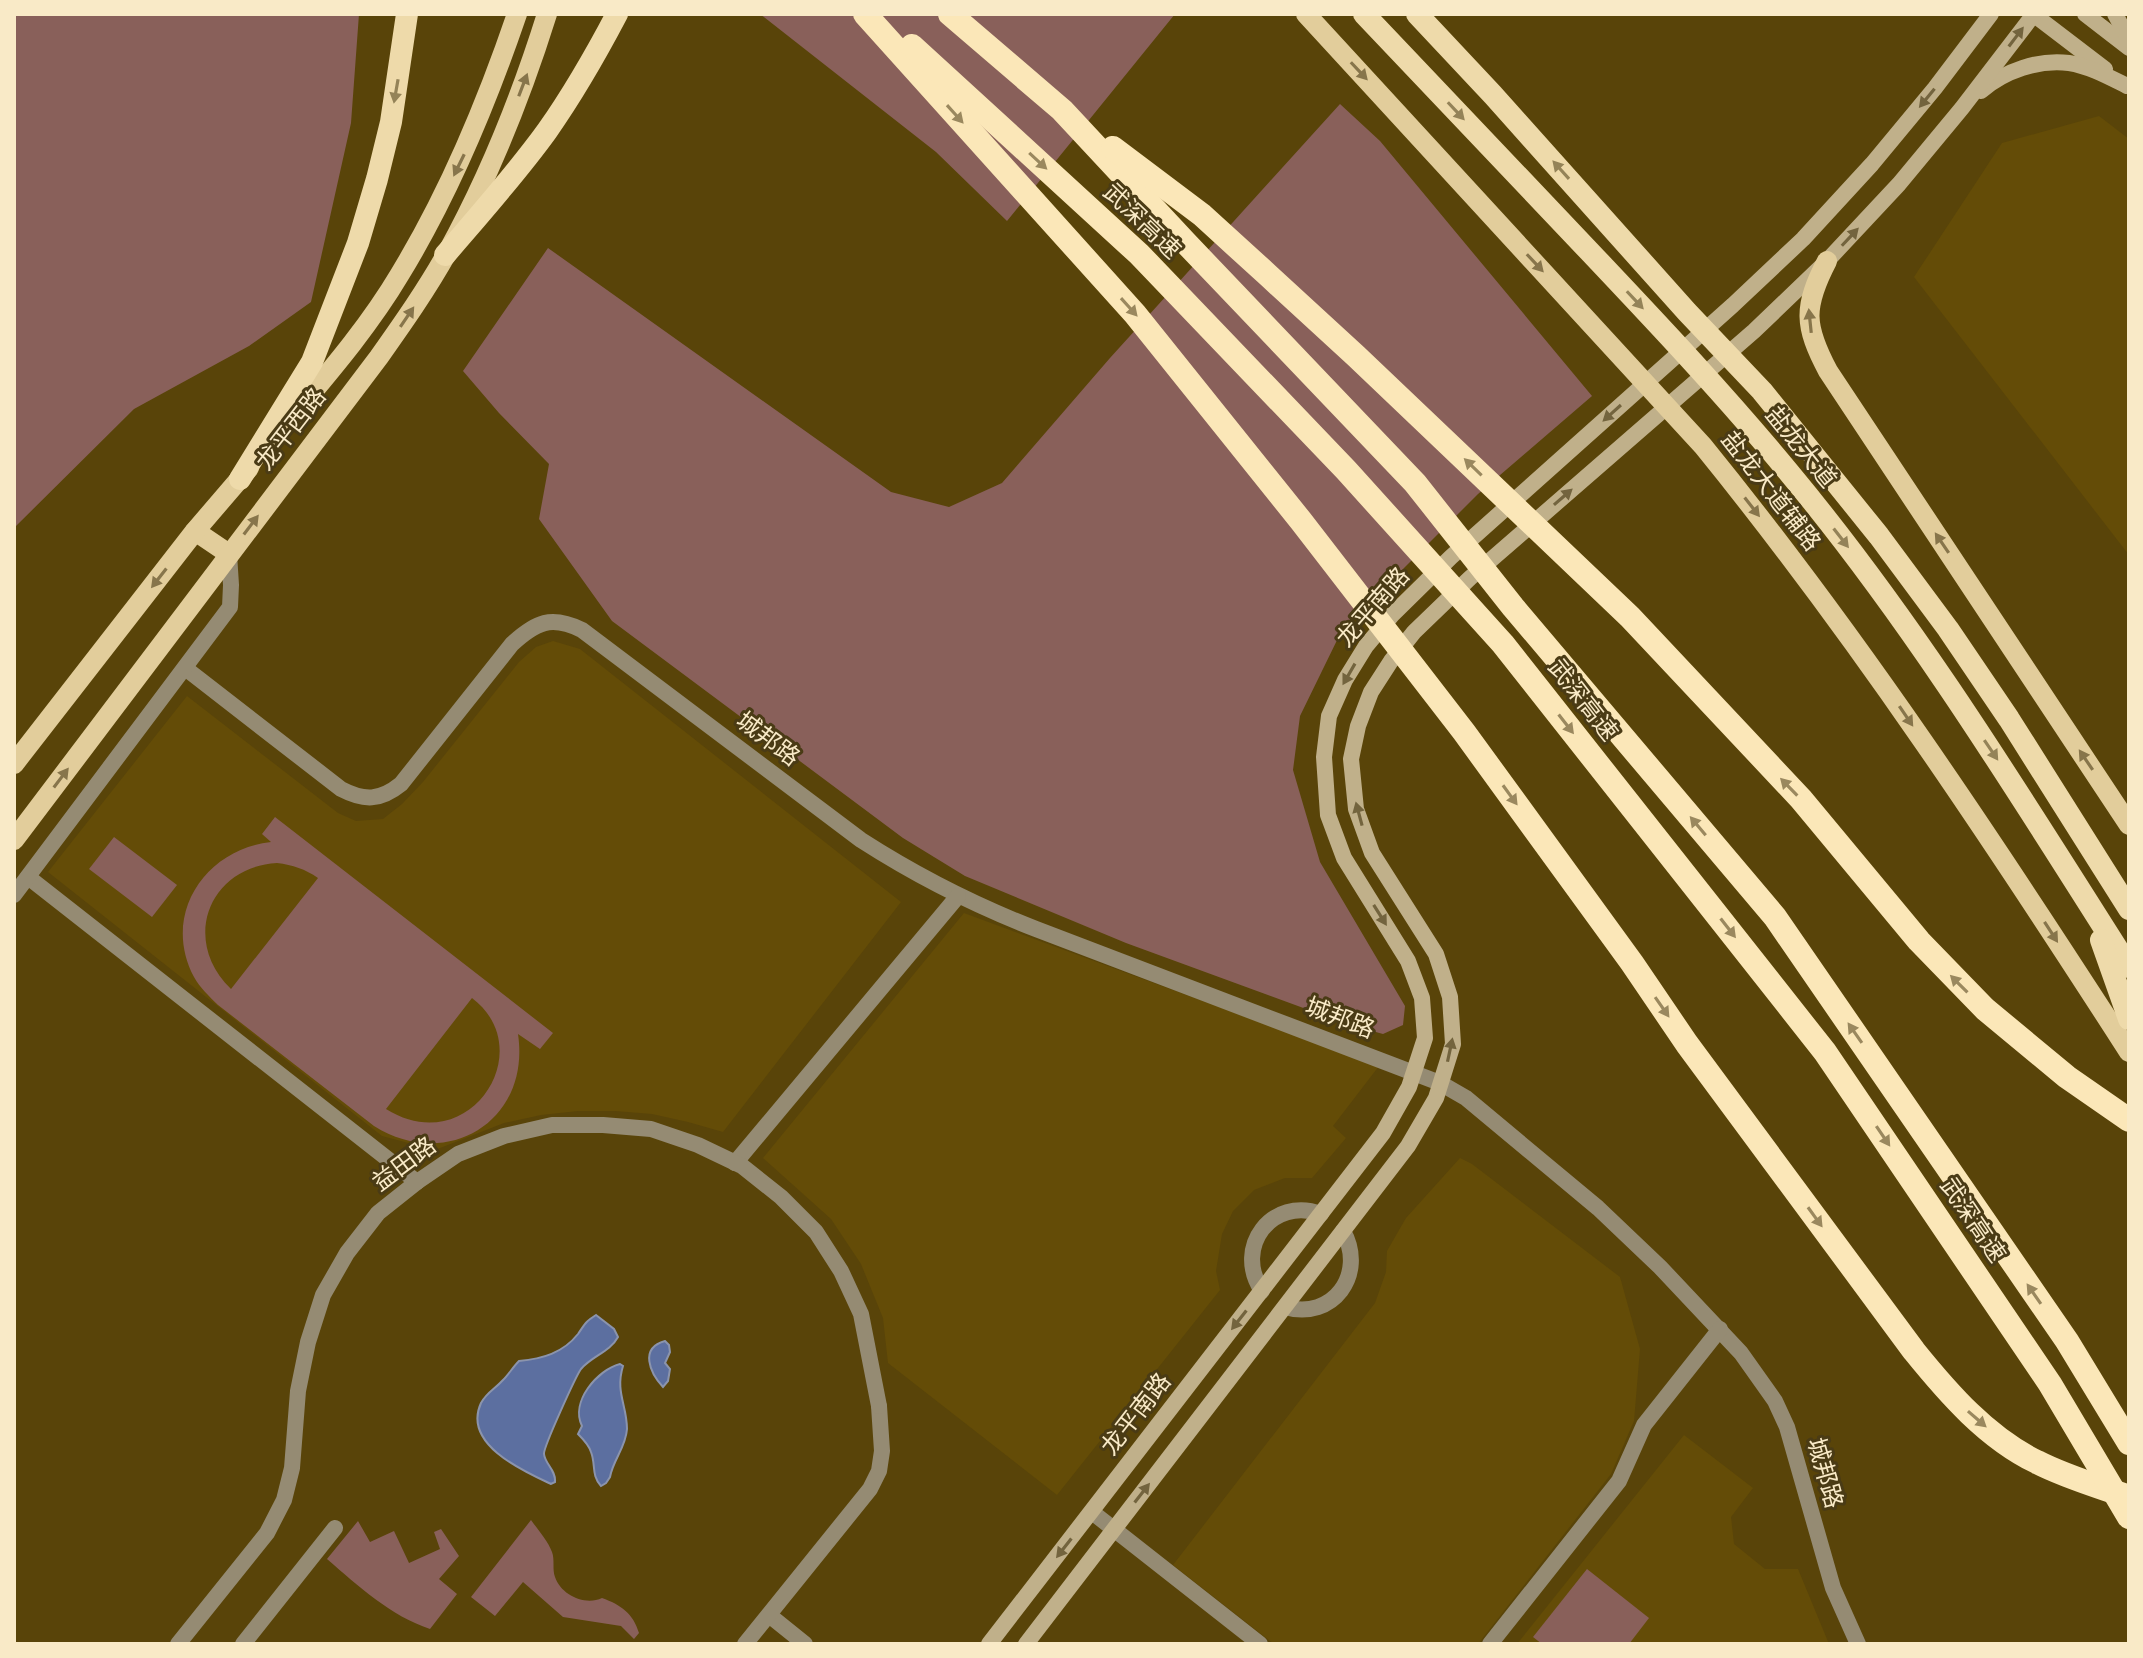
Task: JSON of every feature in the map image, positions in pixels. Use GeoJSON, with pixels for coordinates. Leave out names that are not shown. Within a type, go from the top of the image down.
{"type":"FeatureCollection","features":[{"type":"Feature","properties":{"kind":"highway"},"geometry":{"type":"LineString","coordinates":[[240,479],[312,362],[353,256],[391,122],[407,14]]}},
{"type":"Feature","properties":{"kind":"highway"},"geometry":{"type":"LineString","coordinates":[[445,255],[548,129],[584,74],[617,14]]}},
{"type":"Feature","properties":{"kind":"highway"},"geometry":{"type":"LineString","coordinates":[[865,14],[1135,314],[1301,521],[1464,732],[1687,1044],[1941,1383],[1968,1412],[2001,1440],[2035,1461],[2129,1497]]}},
{"type":"Feature","properties":{"kind":"highway","name":"武深高速"},"geometry":{"type":"LineString","coordinates":[[878,14],[1139,254],[1346,470],[1518,663],[1825,1052],[2050,1384],[2129,1517]]}},
{"type":"Feature","properties":{"kind":"highway","name":"武深高速"},"geometry":{"type":"LineString","coordinates":[[950,14],[1062,110],[1415,483],[1546,646],[1775,917],[2077,1359],[2129,1443]]}},
{"type":"Feature","properties":{"kind":"highway","name":"盐龙大道"},"geometry":{"type":"LineString","coordinates":[[1364,14],[1665,332],[1739,412],[1793,477],[1857,559],[1996,758],[2129,967]]}},
{"type":"Feature","properties":{"kind":"highway","name":"盐龙大道"},"geometry":{"type":"LineString","coordinates":[[1417,14],[1762,391],[1879,536],[2009,719],[2129,909]]}},
{"type":"Feature","properties":{"kind":"highway"},"geometry":{"type":"LineString","coordinates":[[1429,14],[1493,95]]}},
{"type":"Feature","properties":{"kind":"highway"},"geometry":{"type":"LineString","coordinates":[[1062,110],[1202,215],[1420,417],[1630,617],[1801,799],[1919,941],[1974,999],[2067,1077],[2129,1120]]}},
{"type":"Feature","properties":{"kind":"highway"},"geometry":{"type":"LineString","coordinates":[[2087,901],[2129,1019]]}},
{"type":"Feature","properties":{"kind":"main road","name":"龙平西路"},"geometry":{"type":"LineString","coordinates":[[14,764],[195,531],[354,341],[399,276],[464,155],[517,14]]}},
{"type":"Feature","properties":{"kind":"main road","name":"龙平西路"},"geometry":{"type":"LineString","coordinates":[[14,840],[414,307],[474,201],[527,75],[547,14]]}},
{"type":"Feature","properties":{"kind":"main road"},"geometry":{"type":"LineString","coordinates":[[584,74],[625,14]]}},
{"type":"Feature","properties":{"kind":"main road","name":"盐龙大道辅路"},"geometry":{"type":"LineString","coordinates":[[1306,14],[1703,446],[1760,517],[1881,679],[2035,905],[2129,1052]]}},
{"type":"Feature","properties":{"kind":"main road","name":"龙平南路"},"geometry":{"type":"LineString","coordinates":[[989,1644],[1383,1133],[1409,1087],[1425,1038],[1422,998],[1408,961],[1344,858],[1328,815],[1324,757],[1329,716],[1345,680],[1366,646],[1392,615],[1451,557],[1803,239],[1872,164],[1991,14]]}},
{"type":"Feature","properties":{"kind":"main road"},"geometry":{"type":"LineString","coordinates":[[1962,108],[2033,14],[2128,86]]}},
{"type":"Feature","properties":{"kind":"main road"},"geometry":{"type":"LineString","coordinates":[[2085,14],[2129,48]]}},
{"type":"Feature","properties":{"kind":"main road"},"geometry":{"type":"LineString","coordinates":[[2115,14],[2129,40]]}},
{"type":"Feature","properties":{"kind":"main road"},"geometry":{"type":"LineString","coordinates":[[1962,108],[1989,84],[2018,70],[2045,63],[2070,63],[2097,71],[2128,86]]}},
{"type":"Feature","properties":{"kind":"main road","name":"龙平南路"},"geometry":{"type":"LineString","coordinates":[[1285,1307],[1408,1146],[1436,1098],[1453,1044],[1450,997],[1436,954],[1372,853],[1356,809],[1351,759],[1358,726],[1371,692],[1414,632],[1470,578],[1754,331],[1827,261],[1899,184],[1962,108]]}},
{"type":"Feature","properties":{"kind":"main road"},"geometry":{"type":"LineString","coordinates":[[1827,261],[1815,285],[1809,307],[1809,327],[1816,348],[2129,825]]}},
{"type":"Feature","properties":{"kind":"main road"},"geometry":{"type":"LineString","coordinates":[[195,531],[229,554]]}},
{"type":"Feature","properties":{"kind":"main road"},"geometry":{"type":"LineString","coordinates":[[1026,1644],[1285,1307]]}},
{"type":"Feature","properties":{"kind":"street"},"geometry":{"type":"LineString","coordinates":[[14,895],[230,607],[229,554]]}},
{"type":"Feature","properties":{"kind":"street","name":"城邦路"},"geometry":{"type":"LineString","coordinates":[[185,668],[341,789],[357,797],[373,798],[390,793],[401,784],[512,644],[529,629],[547,621],[566,622],[582,630],[861,840],[958,896],[1036,929],[1414,1071],[1466,1098],[1598,1208],[1660,1267],[1720,1329],[1759,1378],[1775,1401],[1787,1427],[1833,1588],[1858,1644]]}},
{"type":"Feature","properties":{"kind":"street"},"geometry":{"type":"LineString","coordinates":[[28,877],[417,1182]]}},
{"type":"Feature","properties":{"kind":"street"},"geometry":{"type":"LineString","coordinates":[[735,1163],[958,896]]}},
{"type":"Feature","properties":{"kind":"street","name":"益田路"},"geometry":{"type":"LineString","coordinates":[[178,1644],[267,1533],[284,1500],[292,1468],[300,1379],[308,1342],[323,1295],[347,1253],[378,1213],[458,1154],[504,1136],[552,1125],[651,1129],[698,1145],[742,1166],[781,1197],[816,1232],[841,1271],[861,1314],[879,1406],[882,1451],[879,1471],[870,1489],[745,1644]]}},
{"type":"Feature","properties":{"kind":"street"},"geometry":{"type":"LineString","coordinates":[[1262,1291],[1255,1281],[1251,1265],[1252,1249],[1258,1235],[1268,1222],[1281,1214],[1297,1209],[1321,1214]]}},
{"type":"Feature","properties":{"kind":"street"},"geometry":{"type":"LineString","coordinates":[[1285,1307],[1296,1311],[1313,1309],[1329,1302],[1342,1290],[1350,1274],[1352,1257],[1343,1231]]}},
{"type":"Feature","properties":{"kind":"street"},"geometry":{"type":"LineString","coordinates":[[1490,1644],[1619,1481],[1644,1425],[1720,1329]]}},
{"type":"Feature","properties":{"kind":"street"},"geometry":{"type":"LineString","coordinates":[[1092,1512],[1260,1644]]}},
{"type":"Feature","properties":{"kind":"street"},"geometry":{"type":"LineString","coordinates":[[243,1644],[335,1528]]}},
{"type":"Feature","properties":{"kind":"street"},"geometry":{"type":"LineString","coordinates":[[769,1615],[805,1644]]}},
{"type":"Feature","properties":{"kind":"shaded area"},"geometry":{"type":"Polygon","coordinates":[[[14,14],[359,14],[351,123],[311,302],[249,346],[134,409],[14,528],[14,14]]]}},
{"type":"Feature","properties":{"kind":"shaded area"},"geometry":{"type":"Polygon","coordinates":[[[760,14],[1175,14],[1007,221],[936,152],[760,14]]]}},
{"type":"Feature","properties":{"kind":"shaded area"},"geometry":{"type":"Polygon","coordinates":[[[1340,104],[1380,141],[1592,396],[1478,494],[1342,630],[1300,716],[1293,770],[1320,862],[1405,1006],[1403,1025],[1383,1034],[1347,1024],[1126,943],[965,876],[903,838],[612,621],[539,519],[549,464],[463,371],[548,248],[891,492],[949,507],[1002,483],[1110,358],[1340,104]]]}},
{"type":"Feature","properties":{"kind":"shaded area"},"geometry":{"type":"Polygon","coordinates":[[[2099,116],[2129,139],[2129,555],[1914,277],[2002,143],[2099,116]]]}},
{"type":"Feature","properties":{"kind":"shaded area"},"geometry":{"type":"Polygon","coordinates":[[[553,641],[580,649],[901,902],[723,1132],[652,1114],[578,1111],[504,1123],[435,1150],[382,1136],[48,872],[187,696],[338,813],[356,821],[383,819],[423,782],[519,662],[536,647],[553,641]]]}},
{"type":"Feature","properties":{"kind":"shaded area"},"geometry":{"type":"Polygon","coordinates":[[[275,817],[553,1033],[540,1049],[518,1034],[519,1065],[511,1092],[497,1113],[478,1130],[455,1140],[429,1143],[402,1139],[374,1126],[218,1005],[199,985],[185,954],[183,931],[186,909],[195,889],[209,871],[226,857],[247,847],[271,842],[262,834],[275,817]],[[277,863],[253,868],[234,878],[219,892],[209,910],[205,929],[207,950],[216,970],[231,989],[318,878],[299,868],[277,863]],[[472,998],[386,1109],[416,1121],[444,1121],[468,1110],[486,1092],[497,1070],[499,1045],[492,1020],[472,998]]]}},
{"type":"Feature","properties":{"kind":"shaded area"},"geometry":{"type":"Polygon","coordinates":[[[114,837],[177,885],[152,917],[89,869],[114,837]]]}},
{"type":"Feature","properties":{"kind":"shaded area"},"geometry":{"type":"Polygon","coordinates":[[[964,913],[1379,1066],[1333,1126],[1346,1138],[1312,1178],[1285,1178],[1254,1190],[1233,1211],[1222,1234],[1216,1271],[1220,1290],[1057,1495],[888,1363],[883,1318],[861,1264],[831,1219],[763,1158],[964,913]]]}},
{"type":"Feature","properties":{"kind":"shaded area"},"geometry":{"type":"Polygon","coordinates":[[[1460,1158],[1620,1277],[1640,1349],[1634,1421],[1611,1474],[1478,1644],[1274,1644],[1173,1565],[1375,1303],[1386,1272],[1387,1251],[1406,1218],[1460,1158]]]}},
{"type":"Feature","properties":{"kind":"shaded area"},"geometry":{"type":"Polygon","coordinates":[[[1684,1435],[1753,1488],[1731,1517],[1734,1544],[1765,1569],[1798,1569],[1829,1644],[1517,1644],[1684,1435]]]}},
{"type":"Feature","properties":{"kind":"shaded area"},"geometry":{"type":"Polygon","coordinates":[[[531,1520],[550,1548],[555,1577],[562,1589],[581,1600],[602,1598],[620,1607],[630,1615],[636,1626],[639,1633],[634,1639],[621,1626],[563,1617],[523,1582],[495,1616],[471,1597],[531,1520]]]}},
{"type":"Feature","properties":{"kind":"shaded area"},"geometry":{"type":"Polygon","coordinates":[[[358,1521],[370,1542],[394,1531],[409,1563],[440,1549],[434,1532],[441,1529],[459,1556],[439,1579],[457,1594],[430,1629],[388,1608],[327,1559],[358,1521]]]}},
{"type":"Feature","properties":{"kind":"shaded area"},"geometry":{"type":"Polygon","coordinates":[[[1587,1569],[1649,1618],[1629,1644],[1542,1644],[1533,1637],[1587,1569]]]}},
{"type":"Feature","properties":{"kind":"water"},"geometry":{"type":"Polygon","coordinates":[[[596,1315],[614,1329],[618,1337],[581,1369],[567,1397],[544,1454],[555,1478],[551,1484],[498,1454],[480,1431],[477,1418],[486,1396],[519,1361],[544,1357],[559,1350],[596,1315]]]}},
{"type":"Feature","properties":{"kind":"water"},"geometry":{"type":"Polygon","coordinates":[[[665,1341],[670,1352],[665,1363],[670,1369],[668,1381],[663,1387],[649,1361],[652,1349],[665,1341]]]}},
{"type":"Feature","properties":{"kind":"water"},"geometry":{"type":"Polygon","coordinates":[[[620,1364],[623,1366],[620,1383],[626,1436],[610,1477],[601,1486],[596,1478],[590,1449],[578,1434],[582,1426],[580,1407],[595,1380],[620,1364]]]}}]}
